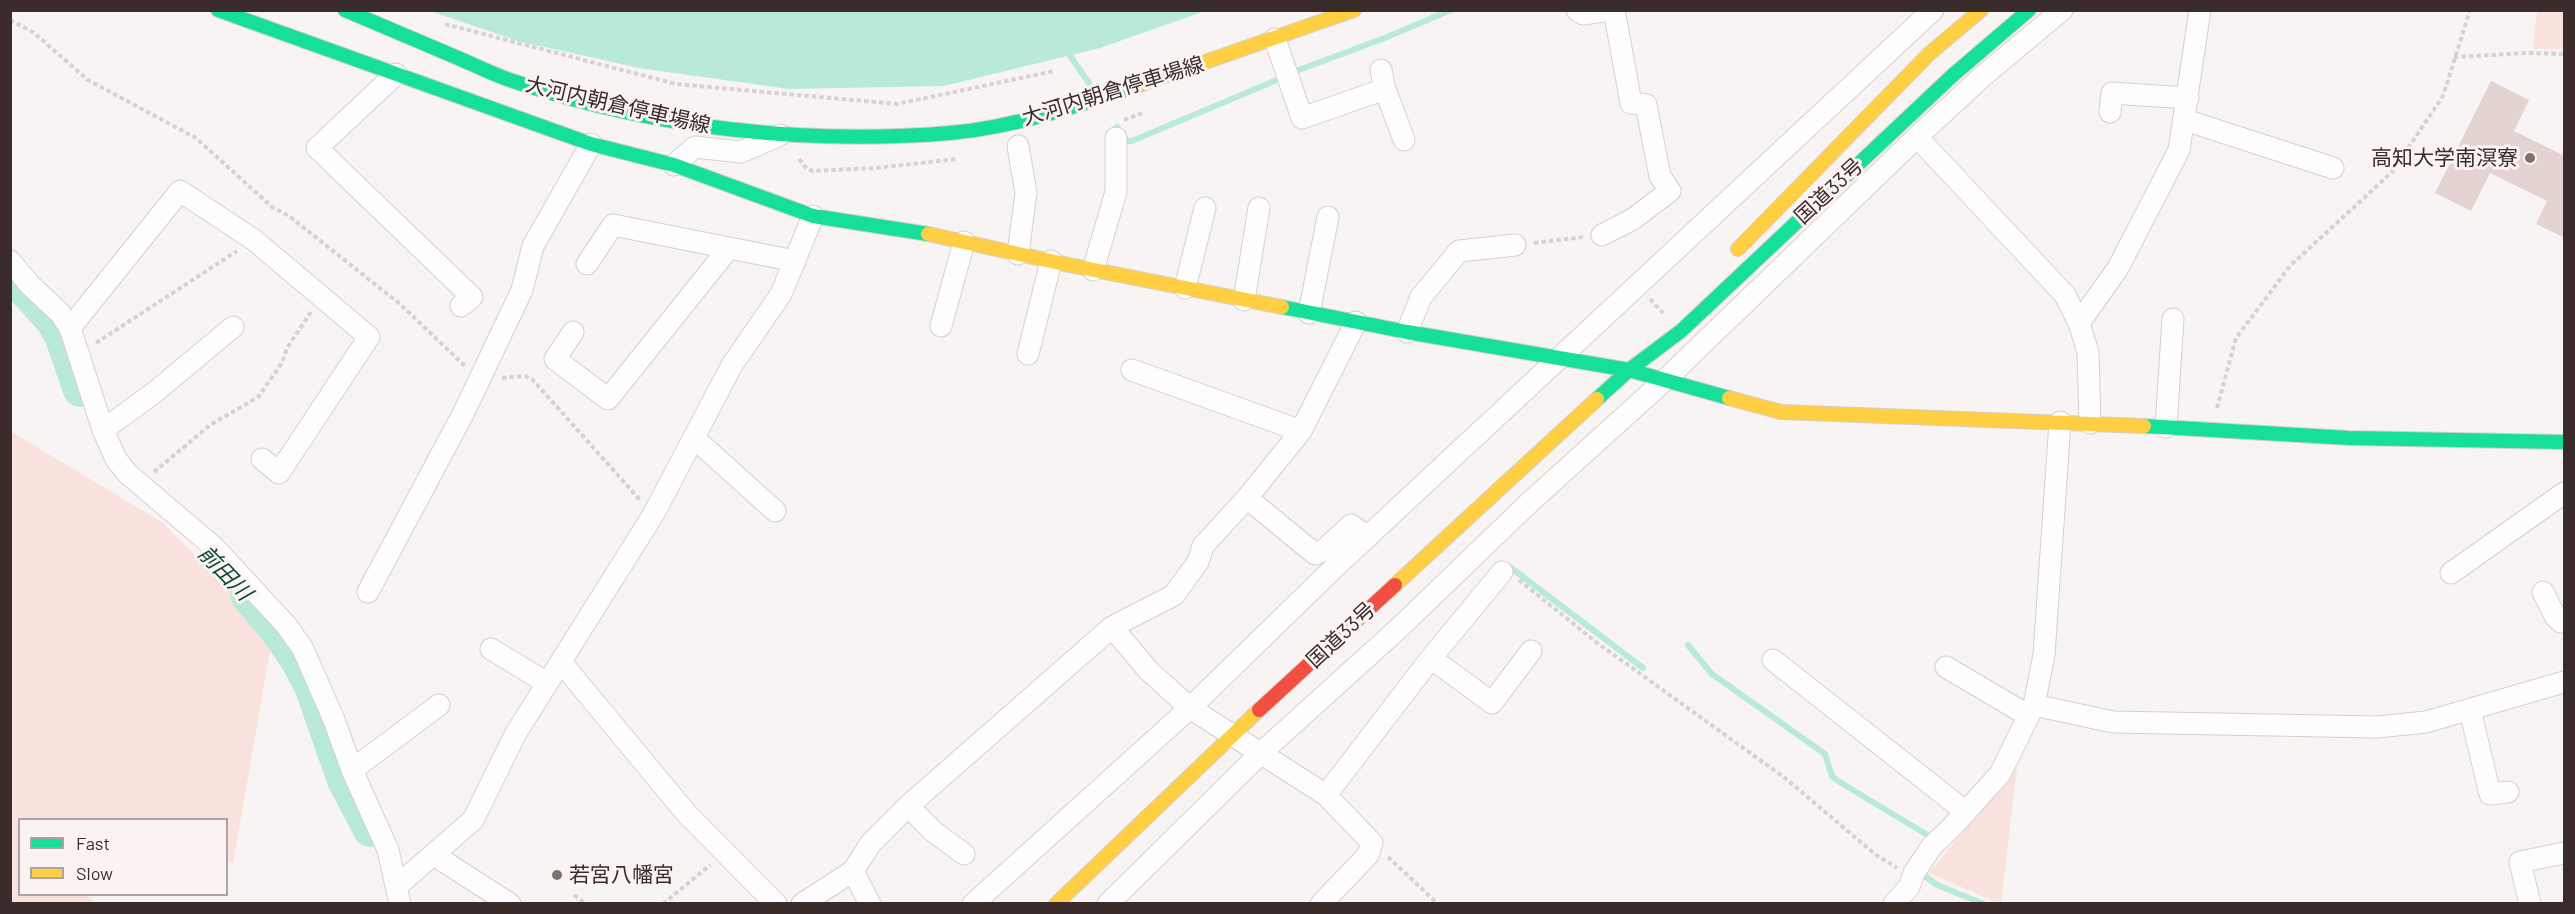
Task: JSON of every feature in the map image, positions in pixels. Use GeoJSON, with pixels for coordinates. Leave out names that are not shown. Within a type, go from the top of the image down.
{"type":"FeatureCollection","features":[{"type":"Feature","properties":{"kind":"main road"},"geometry":{"type":"LineString","coordinates":[[219,10],[591,144],[674,165],[813,216],[916,231],[1093,270],[1309,313],[1629,370],[1781,412],[2090,423],[2349,438],[2565,442]]}},
{"type":"Feature","properties":{"kind":"main road","name":"大河内朝倉停車場線"},"geometry":{"type":"LineString","coordinates":[[345,10],[515,82],[667,120],[729,129],[835,137],[951,134],[1046,116],[1354,10]]}},
{"type":"Feature","properties":{"kind":"main road","name":"国道33号"},"geometry":{"type":"LineString","coordinates":[[1726,262],[1929,54],[1981,10]]}},
{"type":"Feature","properties":{"kind":"main road","name":"国道33号"},"geometry":{"type":"LineString","coordinates":[[1056,903],[1233,735],[1629,370],[1681,331],[1953,75],[2029,10]]}},
{"type":"Feature","properties":{"kind":"main road","name":"国道33号"},"geometry":{"type":"LineString","coordinates":[[1629,370],[1670,320]]}},
{"type":"Feature","properties":{"kind":"street"},"geometry":{"type":"LineString","coordinates":[[1577,10],[1583,14],[1612,10],[1631,103],[1646,105],[1660,176],[1670,191],[1633,219],[1602,235]]}},
{"type":"Feature","properties":{"kind":"street"},"geometry":{"type":"LineString","coordinates":[[973,903],[1190,708],[1368,537],[1933,10]]}},
{"type":"Feature","properties":{"kind":"street"},"geometry":{"type":"LineString","coordinates":[[2079,323],[2118,268],[2179,150],[2200,10]]}},
{"type":"Feature","properties":{"kind":"street"},"geometry":{"type":"LineString","coordinates":[[1108,903],[1262,753],[1398,628],[1528,503],[1666,379],[1917,137],[1983,76],[2060,11]]}},
{"type":"Feature","properties":{"kind":"street"},"geometry":{"type":"LineString","coordinates":[[1275,39],[1302,118],[1383,79],[1404,140]]}},
{"type":"Feature","properties":{"kind":"street"},"geometry":{"type":"LineString","coordinates":[[396,74],[317,148],[472,297],[461,306]]}},
{"type":"Feature","properties":{"kind":"street"},"geometry":{"type":"LineString","coordinates":[[2112,94],[2188,98]]}},
{"type":"Feature","properties":{"kind":"street"},"geometry":{"type":"LineString","coordinates":[[2185,120],[2333,168]]}},
{"type":"Feature","properties":{"kind":"street"},"geometry":{"type":"LineString","coordinates":[[674,165],[696,147],[741,152],[785,133]]}},
{"type":"Feature","properties":{"kind":"street"},"geometry":{"type":"LineString","coordinates":[[1917,137],[2065,296],[2079,323],[2088,351],[2090,423]]}},
{"type":"Feature","properties":{"kind":"street"},"geometry":{"type":"LineString","coordinates":[[1093,270],[1116,192],[1116,138]]}},
{"type":"Feature","properties":{"kind":"street"},"geometry":{"type":"LineString","coordinates":[[368,592],[481,377],[522,290],[533,246],[591,144]]}},
{"type":"Feature","properties":{"kind":"street"},"geometry":{"type":"LineString","coordinates":[[1018,146],[1026,194],[1018,254]]}},
{"type":"Feature","properties":{"kind":"street"},"geometry":{"type":"LineString","coordinates":[[70,328],[180,191],[254,240],[369,337],[279,473],[262,459]]}},
{"type":"Feature","properties":{"kind":"street"},"geometry":{"type":"LineString","coordinates":[[1185,288],[1205,208]]}},
{"type":"Feature","properties":{"kind":"street"},"geometry":{"type":"LineString","coordinates":[[1244,300],[1259,208]]}},
{"type":"Feature","properties":{"kind":"street"},"geometry":{"type":"LineString","coordinates":[[393,898],[434,855],[473,820],[516,733],[653,515],[732,365],[782,294],[813,216]]}},
{"type":"Feature","properties":{"kind":"street"},"geometry":{"type":"LineString","coordinates":[[1309,313],[1328,217]]}},
{"type":"Feature","properties":{"kind":"street"},"geometry":{"type":"LineString","coordinates":[[587,264],[613,225],[795,261]]}},
{"type":"Feature","properties":{"kind":"street"},"geometry":{"type":"LineString","coordinates":[[941,326],[964,242]]}},
{"type":"Feature","properties":{"kind":"street"},"geometry":{"type":"LineString","coordinates":[[1407,332],[1421,297],[1459,251],[1515,245]]}},
{"type":"Feature","properties":{"kind":"street"},"geometry":{"type":"LineString","coordinates":[[573,332],[555,359],[608,399],[729,248]]}},
{"type":"Feature","properties":{"kind":"street"},"geometry":{"type":"LineString","coordinates":[[10,261],[30,285],[60,314],[70,328],[80,353],[103,430],[116,459],[140,484],[215,548],[287,626],[303,649],[352,770],[384,841],[393,898]]}},
{"type":"Feature","properties":{"kind":"street"},"geometry":{"type":"LineString","coordinates":[[1028,354],[1051,261]]}},
{"type":"Feature","properties":{"kind":"street"},"geometry":{"type":"LineString","coordinates":[[2166,427],[2173,319]]}},
{"type":"Feature","properties":{"kind":"street"},"geometry":{"type":"LineString","coordinates":[[802,903],[853,871],[871,843],[908,806],[1112,627],[1174,595],[1198,562],[1203,546],[1247,498],[1301,431],[1356,322]]}},
{"type":"Feature","properties":{"kind":"street"},"geometry":{"type":"LineString","coordinates":[[103,430],[155,392],[233,327]]}},
{"type":"Feature","properties":{"kind":"street"},"geometry":{"type":"LineString","coordinates":[[1132,370],[1301,431]]}},
{"type":"Feature","properties":{"kind":"street"},"geometry":{"type":"LineString","coordinates":[[1894,903],[1909,887],[1932,846],[2000,774],[2031,710],[2044,655],[2060,422]]}},
{"type":"Feature","properties":{"kind":"street"},"geometry":{"type":"LineString","coordinates":[[694,438],[775,511]]}},
{"type":"Feature","properties":{"kind":"street"},"geometry":{"type":"LineString","coordinates":[[2451,573],[2565,493]]}},
{"type":"Feature","properties":{"kind":"street"},"geometry":{"type":"LineString","coordinates":[[1247,498],[1315,554],[1323,551],[1352,525],[1368,537]]}},
{"type":"Feature","properties":{"kind":"street"},"geometry":{"type":"LineString","coordinates":[[1326,795],[1431,658],[1503,572]]}},
{"type":"Feature","properties":{"kind":"street"},"geometry":{"type":"LineString","coordinates":[[2542,592],[2555,616],[2561,622],[2565,622]]}},
{"type":"Feature","properties":{"kind":"street"},"geometry":{"type":"LineString","coordinates":[[1112,627],[1148,670],[1190,708],[1326,795],[1372,843],[1368,855],[1321,903]]}},
{"type":"Feature","properties":{"kind":"street"},"geometry":{"type":"LineString","coordinates":[[491,649],[547,683]]}},
{"type":"Feature","properties":{"kind":"street"},"geometry":{"type":"LineString","coordinates":[[1431,658],[1492,704],[1531,651]]}},
{"type":"Feature","properties":{"kind":"street"},"geometry":{"type":"LineString","coordinates":[[1773,660],[1966,812]]}},
{"type":"Feature","properties":{"kind":"street"},"geometry":{"type":"LineString","coordinates":[[561,662],[686,813],[776,903]]}},
{"type":"Feature","properties":{"kind":"street"},"geometry":{"type":"LineString","coordinates":[[1946,667],[2031,710],[2113,722],[2377,727],[2426,722],[2565,682]]}},
{"type":"Feature","properties":{"kind":"street"},"geometry":{"type":"LineString","coordinates":[[352,770],[439,705]]}},
{"type":"Feature","properties":{"kind":"street"},"geometry":{"type":"LineString","coordinates":[[2469,710],[2490,794],[2508,792]]}},
{"type":"Feature","properties":{"kind":"street"},"geometry":{"type":"LineString","coordinates":[[908,806],[934,832],[964,854]]}},
{"type":"Feature","properties":{"kind":"street"},"geometry":{"type":"LineString","coordinates":[[2530,903],[2520,862],[2565,854]]}},
{"type":"Feature","properties":{"kind":"street"},"geometry":{"type":"LineString","coordinates":[[434,855],[510,903]]}},
{"type":"Feature","properties":{"kind":"street"},"geometry":{"type":"LineString","coordinates":[[853,871],[870,903]]}},
{"type":"Feature","properties":{"kind":"path"},"geometry":{"type":"LineString","coordinates":[[2210,430],[2236,338],[2290,266],[2392,172],[2443,96],[2470,10]]}},
{"type":"Feature","properties":{"kind":"path"},"geometry":{"type":"LineString","coordinates":[[10,20],[33,32],[88,80],[196,138],[272,207],[289,216],[400,304],[452,354],[481,377],[490,380],[525,376],[532,379],[653,515]]}},
{"type":"Feature","properties":{"kind":"path"},"geometry":{"type":"LineString","coordinates":[[440,23],[676,84],[897,104],[1054,71]]}},
{"type":"Feature","properties":{"kind":"path"},"geometry":{"type":"LineString","coordinates":[[2454,57],[2565,54]]}},
{"type":"Feature","properties":{"kind":"path"},"geometry":{"type":"LineString","coordinates":[[1515,245],[1602,235]]}},
{"type":"Feature","properties":{"kind":"path"},"geometry":{"type":"LineString","coordinates":[[80,353],[254,240]]}},
{"type":"Feature","properties":{"kind":"path"},"geometry":{"type":"LineString","coordinates":[[140,484],[210,425],[258,397],[282,363],[287,348],[320,297]]}},
{"type":"Feature","properties":{"kind":"path"},"geometry":{"type":"LineString","coordinates":[[1503,572],[1515,576],[1596,642],[1785,778],[1876,855],[1912,878]]}},
{"type":"Feature","properties":{"kind":"path"},"geometry":{"type":"LineString","coordinates":[[1372,843],[1438,903]]}},
{"type":"Feature","properties":{"kind":"path"},"geometry":{"type":"LineString","coordinates":[[663,903],[725,853]]}},
{"type":"Feature","properties":{"kind":"path"},"geometry":{"type":"LineString","coordinates":[[574,895],[586,903]]}},
{"type":"Feature","properties":{"kind":"shaded area"},"geometry":{"type":"Polygon","coordinates":[[[430,11],[1205,11],[1100,48],[944,86],[789,89],[639,68],[518,41],[430,11]]]}},
{"type":"Feature","properties":{"kind":"shaded area"},"geometry":{"type":"Polygon","coordinates":[[[2537,11],[2564,11],[2564,49],[2533,49],[2537,11]]]}},
{"type":"Feature","properties":{"kind":"shaded area"},"geometry":{"type":"Polygon","coordinates":[[[10,431],[163,523],[273,633],[233,863],[228,860],[228,818],[18,818],[18,896],[87,896],[95,903],[11,903],[10,431]]]}},
{"type":"Feature","properties":{"kind":"shaded area"},"geometry":{"type":"Polygon","coordinates":[[[2017,767],[2001,903],[1929,873],[2017,767]]]}},
{"type":"Feature","properties":{"kind":"building","name":"高知大学南溟寮"},"geometry":{"type":"Polygon","coordinates":[[[2491,81],[2529,100],[2514,131],[2565,156],[2565,238],[2536,224],[2547,201],[2490,173],[2471,211],[2435,193],[2491,81]]]}},
{"type":"Feature","properties":{"kind":"waterway"},"geometry":{"type":"LineString","coordinates":[[1296,71],[1451,10]]}},
{"type":"Feature","properties":{"kind":"waterway"},"geometry":{"type":"LineString","coordinates":[[1066,50],[1089,83]]}},
{"type":"Feature","properties":{"kind":"waterway"},"geometry":{"type":"LineString","coordinates":[[1117,127],[1127,141],[1132,141],[1279,79]]}},
{"type":"Feature","properties":{"kind":"waterway","name":"前田川"},"geometry":{"type":"LineString","coordinates":[[22,287],[53,321],[62,338],[80,390]]}},
{"type":"Feature","properties":{"kind":"waterway"},"geometry":{"type":"LineString","coordinates":[[1510,567],[1643,668]]}},
{"type":"Feature","properties":{"kind":"waterway","name":"前田川"},"geometry":{"type":"LineString","coordinates":[[247,595],[281,636],[311,686],[344,780],[370,830]]}},
{"type":"Feature","properties":{"kind":"waterway"},"geometry":{"type":"LineString","coordinates":[[1688,645],[1712,674],[1825,754],[1832,776],[1838,781],[1929,836]]}},
{"type":"Feature","properties":{"kind":"waterway"},"geometry":{"type":"LineString","coordinates":[[1926,877],[1937,885],[1984,904]]}},
{"type":"Feature","properties":{"kind":"traffic: fast"},"geometry":{"type":"LineString","coordinates":[[218,10],[591,144],[674,165],[813,216],[928,234]]}},
{"type":"Feature","properties":{"kind":"traffic: fast"},"geometry":{"type":"LineString","coordinates":[[345,10],[516,82],[622,111],[676,122],[730,129],[840,137],[950,133],[1023,120],[1142,84]]}},
{"type":"Feature","properties":{"kind":"traffic: fast"},"geometry":{"type":"LineString","coordinates":[[1597,399],[1629,370],[1681,331],[1953,75],[2029,10]]}},
{"type":"Feature","properties":{"kind":"traffic: fast"},"geometry":{"type":"LineString","coordinates":[[1282,307],[1407,332],[1629,370],[1729,398]]}},
{"type":"Feature","properties":{"kind":"traffic: fast"},"geometry":{"type":"LineString","coordinates":[[2144,426],[2349,438],[2564,442]]}},
{"type":"Feature","properties":{"kind":"traffic: slow"},"geometry":{"type":"LineString","coordinates":[[1142,84],[1354,10]]}},
{"type":"Feature","properties":{"kind":"traffic: slow"},"geometry":{"type":"LineString","coordinates":[[1738,249],[1929,54],[1981,10]]}},
{"type":"Feature","properties":{"kind":"traffic: slow"},"geometry":{"type":"LineString","coordinates":[[928,234],[1069,265],[1282,307]]}},
{"type":"Feature","properties":{"kind":"traffic: slow"},"geometry":{"type":"LineString","coordinates":[[1729,398],[1781,412],[2144,426]]}},
{"type":"Feature","properties":{"kind":"traffic: slow"},"geometry":{"type":"LineString","coordinates":[[1395,585],[1597,399]]}},
{"type":"Feature","properties":{"kind":"traffic: slow"},"geometry":{"type":"LineString","coordinates":[[1056,904],[1259,710]]}},
{"type":"Feature","properties":{"kind":"traffic: jam"},"geometry":{"type":"LineString","coordinates":[[1259,710],[1395,585]]}},
{"type":"Feature","properties":{"kind":"place","name":"高知大学南溟寮"},"geometry":{"type":"Point","coordinates":[2530,158]}},
{"type":"Feature","properties":{"kind":"place","name":"若宮八幡宮"},"geometry":{"type":"Point","coordinates":[557,875]}}]}
